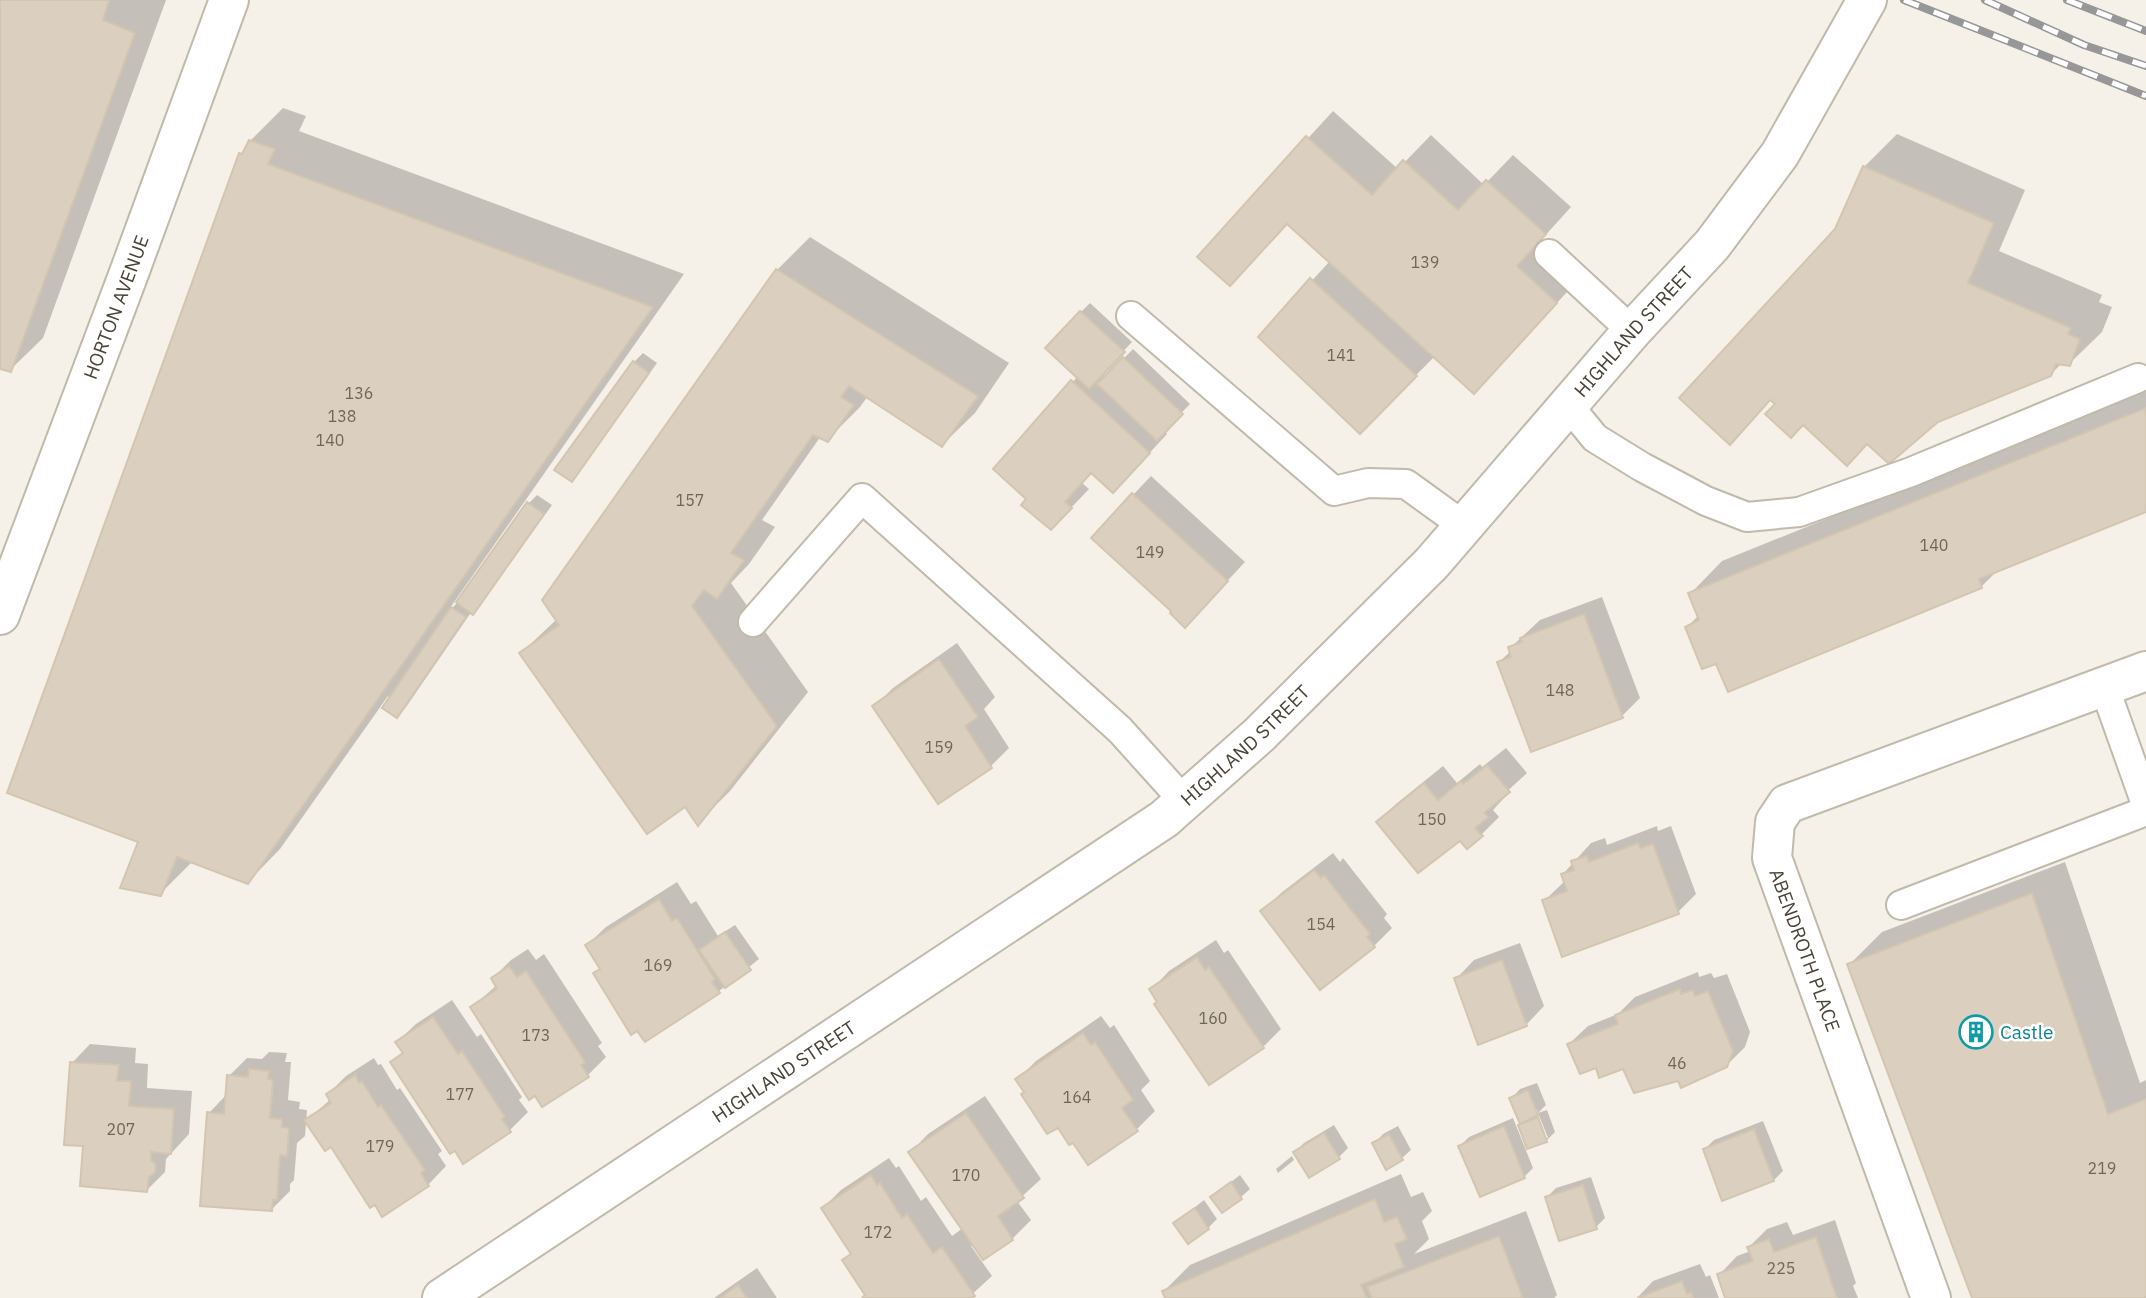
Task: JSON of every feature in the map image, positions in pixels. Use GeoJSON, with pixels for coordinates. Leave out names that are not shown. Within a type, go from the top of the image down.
{"type":"FeatureCollection","features":[{"type":"Feature","properties":{"kind":"street","name":"HORTON AVENUE"},"geometry":{"type":"LineString","coordinates":[[0,615],[130,273],[229,0]]}},
{"type":"Feature","properties":{"kind":"street","name":"HIGHLAND STREET"},"geometry":{"type":"LineString","coordinates":[[442,1298],[1152,827],[1259,735],[1432,563],[1632,331],[1712,245],[1780,154],[1867,0]]}},
{"type":"Feature","properties":{"kind":"street","name":"ABENDROTH PLACE"},"geometry":{"type":"LineString","coordinates":[[1931,1298],[1772,858],[1774,822],[1787,804],[2146,671]]}},
{"type":"Feature","properties":{"kind":"lane"},"geometry":{"type":"LineString","coordinates":[[1549,254],[1632,331]]}},
{"type":"Feature","properties":{"kind":"lane"},"geometry":{"type":"LineString","coordinates":[[1131,316],[1334,491],[1368,483],[1406,484],[1464,526]]}},
{"type":"Feature","properties":{"kind":"lane"},"geometry":{"type":"LineString","coordinates":[[1568,405],[1595,438],[1706,501],[1747,516],[1798,512],[1911,472],[2138,378]]}},
{"type":"Feature","properties":{"kind":"lane"},"geometry":{"type":"LineString","coordinates":[[754,622],[862,498],[1120,730],[1184,801]]}},
{"type":"Feature","properties":{"kind":"lane"},"geometry":{"type":"LineString","coordinates":[[2104,686],[2146,804]]}},
{"type":"Feature","properties":{"kind":"lane"},"geometry":{"type":"LineString","coordinates":[[1901,905],[2146,811]]}},
{"type":"Feature","properties":{"kind":"building"},"geometry":{"type":"Polygon","coordinates":[[[0,0],[109,0],[103,20],[135,33],[11,372],[0,369],[0,0]]]}},
{"type":"Feature","properties":{"kind":"building"},"geometry":{"type":"Polygon","coordinates":[[[1306,136],[1372,195],[1403,160],[1458,210],[1486,180],[1546,234],[1517,266],[1557,303],[1474,394],[1287,224],[1230,286],[1197,257],[1306,136]]]}},
{"type":"Feature","properties":{"kind":"building"},"geometry":{"type":"Polygon","coordinates":[[[249,140],[275,149],[268,164],[653,307],[248,884],[177,857],[161,896],[120,888],[138,842],[7,793],[239,153],[242,154],[249,140]]]}},
{"type":"Feature","properties":{"kind":"building"},"geometry":{"type":"Polygon","coordinates":[[[1863,166],[1994,223],[1968,283],[2071,328],[2068,334],[2080,339],[2070,366],[2056,364],[2051,376],[1938,422],[1889,464],[1867,444],[1847,466],[1803,425],[1791,438],[1765,414],[1775,404],[1770,400],[1730,445],[1679,398],[1835,229],[1863,166]]]}},
{"type":"Feature","properties":{"kind":"building"},"geometry":{"type":"Polygon","coordinates":[[[776,269],[978,396],[942,447],[849,386],[841,397],[854,405],[828,442],[813,435],[731,553],[744,560],[717,599],[704,590],[692,606],[777,726],[698,826],[685,807],[647,834],[519,653],[559,625],[542,600],[776,269]]]}},
{"type":"Feature","properties":{"kind":"building"},"geometry":{"type":"Polygon","coordinates":[[[1310,278],[1417,376],[1360,434],[1258,337],[1310,278]]]}},
{"type":"Feature","properties":{"kind":"building"},"geometry":{"type":"Polygon","coordinates":[[[1080,311],[1125,352],[1089,389],[1045,348],[1080,311]]]}},
{"type":"Feature","properties":{"kind":"building"},"geometry":{"type":"Polygon","coordinates":[[[1123,357],[1183,414],[1157,441],[1097,384],[1123,357]]]}},
{"type":"Feature","properties":{"kind":"building"},"geometry":{"type":"Polygon","coordinates":[[[633,361],[649,373],[572,482],[554,470],[633,361]]]}},
{"type":"Feature","properties":{"kind":"building"},"geometry":{"type":"Polygon","coordinates":[[[1071,380],[1150,453],[1113,493],[1091,473],[1065,502],[1072,508],[1051,530],[1021,505],[1026,499],[993,469],[1071,380]]]}},
{"type":"Feature","properties":{"kind":"building"},"geometry":{"type":"Polygon","coordinates":[[[2146,408],[2146,512],[1979,579],[1982,588],[1728,692],[1716,664],[1702,669],[1685,627],[1699,620],[1688,593],[2146,408]]]}},
{"type":"Feature","properties":{"kind":"building"},"geometry":{"type":"Polygon","coordinates":[[[1132,493],[1228,581],[1185,628],[1171,611],[1091,538],[1132,493]]]}},
{"type":"Feature","properties":{"kind":"building"},"geometry":{"type":"Polygon","coordinates":[[[527,502],[544,514],[473,615],[456,602],[527,502]]]}},
{"type":"Feature","properties":{"kind":"building"},"geometry":{"type":"Polygon","coordinates":[[[451,607],[466,617],[397,718],[382,708],[451,607]]]}},
{"type":"Feature","properties":{"kind":"building"},"geometry":{"type":"Polygon","coordinates":[[[1584,614],[1623,718],[1531,752],[1497,662],[1511,657],[1508,647],[1522,642],[1520,638],[1584,614]]]}},
{"type":"Feature","properties":{"kind":"building"},"geometry":{"type":"Polygon","coordinates":[[[939,659],[978,717],[965,726],[992,768],[938,804],[872,706],[939,659]]]}},
{"type":"Feature","properties":{"kind":"building"},"geometry":{"type":"Polygon","coordinates":[[[1487,765],[1510,792],[1484,813],[1489,817],[1475,828],[1483,836],[1467,849],[1460,841],[1418,873],[1376,822],[1424,783],[1438,800],[1487,765]]]}},
{"type":"Feature","properties":{"kind":"building"},"geometry":{"type":"Polygon","coordinates":[[[1638,843],[1640,848],[1653,844],[1679,914],[1562,957],[1542,900],[1567,891],[1561,874],[1574,870],[1571,861],[1587,856],[1589,862],[1638,843]]]}},
{"type":"Feature","properties":{"kind":"building"},"geometry":{"type":"Polygon","coordinates":[[[1314,870],[1321,878],[1324,875],[1370,934],[1367,937],[1375,947],[1320,990],[1260,911],[1314,870]]]}},
{"type":"Feature","properties":{"kind":"building","name":"Castle"},"geometry":{"type":"Polygon","coordinates":[[[2032,893],[2108,1114],[2146,1099],[2146,1298],[1972,1298],[1847,964],[2032,893]]]}},
{"type":"Feature","properties":{"kind":"building"},"geometry":{"type":"Polygon","coordinates":[[[659,899],[672,921],[677,918],[715,979],[712,982],[720,993],[645,1042],[637,1031],[631,1035],[593,973],[600,969],[585,945],[659,899]]]}},
{"type":"Feature","properties":{"kind":"building"},"geometry":{"type":"Polygon","coordinates":[[[725,932],[751,970],[725,988],[699,950],[725,932]]]}},
{"type":"Feature","properties":{"kind":"building"},"geometry":{"type":"Polygon","coordinates":[[[1197,957],[1205,970],[1209,967],[1264,1048],[1209,1085],[1154,1004],[1157,1002],[1149,989],[1197,957]]]}},
{"type":"Feature","properties":{"kind":"building"},"geometry":{"type":"Polygon","coordinates":[[[1502,960],[1527,1026],[1478,1045],[1454,978],[1502,960]]]}},
{"type":"Feature","properties":{"kind":"building"},"geometry":{"type":"Polygon","coordinates":[[[509,966],[517,977],[526,971],[585,1062],[581,1065],[589,1077],[542,1107],[535,1096],[529,1100],[470,1007],[497,989],[491,978],[509,966]]]}},
{"type":"Feature","properties":{"kind":"building"},"geometry":{"type":"Polygon","coordinates":[[[1680,989],[1681,994],[1693,990],[1695,996],[1708,991],[1733,1051],[1727,1067],[1681,1088],[1678,1081],[1634,1093],[1623,1069],[1599,1078],[1596,1068],[1580,1074],[1567,1044],[1618,1024],[1615,1015],[1680,989]]]}},
{"type":"Feature","properties":{"kind":"building"},"geometry":{"type":"Polygon","coordinates":[[[433,1017],[458,1054],[462,1051],[505,1117],[502,1119],[511,1132],[463,1164],[455,1151],[450,1154],[390,1062],[403,1053],[395,1042],[433,1017]]]}},
{"type":"Feature","properties":{"kind":"building"},"geometry":{"type":"Polygon","coordinates":[[[1083,1033],[1091,1045],[1095,1042],[1133,1100],[1122,1108],[1138,1131],[1088,1165],[1073,1143],[1069,1145],[1058,1128],[1047,1134],[1021,1094],[1024,1092],[1015,1079],[1083,1033]]]}},
{"type":"Feature","properties":{"kind":"building"},"geometry":{"type":"Polygon","coordinates":[[[70,1062],[119,1065],[117,1081],[131,1081],[129,1106],[174,1109],[171,1154],[151,1152],[151,1160],[156,1164],[155,1173],[149,1177],[147,1192],[80,1186],[83,1146],[64,1145],[70,1062]]]}},
{"type":"Feature","properties":{"kind":"building"},"geometry":{"type":"Polygon","coordinates":[[[249,1069],[269,1071],[268,1079],[273,1080],[270,1118],[282,1119],[282,1127],[289,1128],[287,1156],[280,1155],[277,1200],[273,1200],[272,1211],[200,1206],[207,1112],[224,1114],[227,1075],[248,1077],[249,1069]]]}},
{"type":"Feature","properties":{"kind":"building"},"geometry":{"type":"Polygon","coordinates":[[[355,1075],[359,1083],[362,1081],[378,1107],[381,1105],[425,1170],[421,1173],[429,1186],[382,1217],[375,1205],[370,1208],[331,1147],[325,1151],[304,1120],[331,1103],[326,1094],[355,1075]]]}},
{"type":"Feature","properties":{"kind":"building"},"geometry":{"type":"Polygon","coordinates":[[[1528,1090],[1538,1115],[1520,1124],[1509,1098],[1528,1090]]]}},
{"type":"Feature","properties":{"kind":"building"},"geometry":{"type":"Polygon","coordinates":[[[966,1113],[1024,1198],[998,1216],[1013,1240],[983,1260],[908,1152],[966,1113]]]}},
{"type":"Feature","properties":{"kind":"building"},"geometry":{"type":"Polygon","coordinates":[[[1538,1117],[1547,1142],[1527,1149],[1518,1125],[1538,1117]]]}},
{"type":"Feature","properties":{"kind":"building"},"geometry":{"type":"Polygon","coordinates":[[[1504,1126],[1525,1178],[1480,1197],[1458,1146],[1504,1126]]]}},
{"type":"Feature","properties":{"kind":"building"},"geometry":{"type":"Polygon","coordinates":[[[1754,1129],[1774,1181],[1722,1201],[1703,1149],[1754,1129]]]}},
{"type":"Feature","properties":{"kind":"building"},"geometry":{"type":"Polygon","coordinates":[[[1324,1133],[1340,1159],[1309,1178],[1293,1152],[1324,1133]]]}},
{"type":"Feature","properties":{"kind":"building"},"geometry":{"type":"Polygon","coordinates":[[[1389,1134],[1403,1160],[1386,1170],[1372,1143],[1389,1134]]]}},
{"type":"Feature","properties":{"kind":"building"},"geometry":{"type":"Polygon","coordinates":[[[871,1175],[877,1185],[880,1183],[902,1218],[907,1214],[933,1253],[942,1247],[975,1296],[862,1298],[865,1295],[842,1260],[851,1254],[821,1208],[871,1175]]]}},
{"type":"Feature","properties":{"kind":"building"},"geometry":{"type":"Polygon","coordinates":[[[1231,1182],[1242,1199],[1222,1213],[1210,1197],[1231,1182]]]}},
{"type":"Feature","properties":{"kind":"building"},"geometry":{"type":"Polygon","coordinates":[[[1583,1185],[1597,1229],[1559,1241],[1545,1197],[1583,1185]]]}},
{"type":"Feature","properties":{"kind":"building"},"geometry":{"type":"Polygon","coordinates":[[[1375,1199],[1384,1222],[1397,1217],[1407,1239],[1395,1244],[1404,1267],[1361,1285],[1367,1298],[1165,1298],[1162,1291],[1375,1199]]]}},
{"type":"Feature","properties":{"kind":"building"},"geometry":{"type":"Polygon","coordinates":[[[1195,1208],[1209,1229],[1188,1244],[1173,1223],[1195,1208]]]}},
{"type":"Feature","properties":{"kind":"building"},"geometry":{"type":"Polygon","coordinates":[[[1499,1236],[1523,1298],[1372,1298],[1367,1287],[1499,1236]]]}},
{"type":"Feature","properties":{"kind":"building"},"geometry":{"type":"Polygon","coordinates":[[[1816,1237],[1837,1298],[1725,1298],[1717,1274],[1753,1261],[1747,1247],[1769,1239],[1774,1252],[1816,1237]]]}},
{"type":"Feature","properties":{"kind":"building"},"geometry":{"type":"Polygon","coordinates":[[[1682,1281],[1687,1294],[1691,1292],[1694,1298],[1637,1298],[1682,1281]]]}},
{"type":"Feature","properties":{"kind":"building"},"geometry":{"type":"Polygon","coordinates":[[[738,1285],[747,1298],[720,1298],[738,1285]]]}},
{"type":"Feature","properties":{"kind":"railway"},"geometry":{"type":"LineString","coordinates":[[1904,0],[2146,96]]}},
{"type":"Feature","properties":{"kind":"railway"},"geometry":{"type":"LineString","coordinates":[[1985,0],[2084,45],[2146,66]]}},
{"type":"Feature","properties":{"kind":"railway"},"geometry":{"type":"LineString","coordinates":[[2067,0],[2146,31]]}},
{"type":"Feature","properties":{"kind":"place","name":"Castle"},"geometry":{"type":"Point","coordinates":[1976,1032]}}]}
